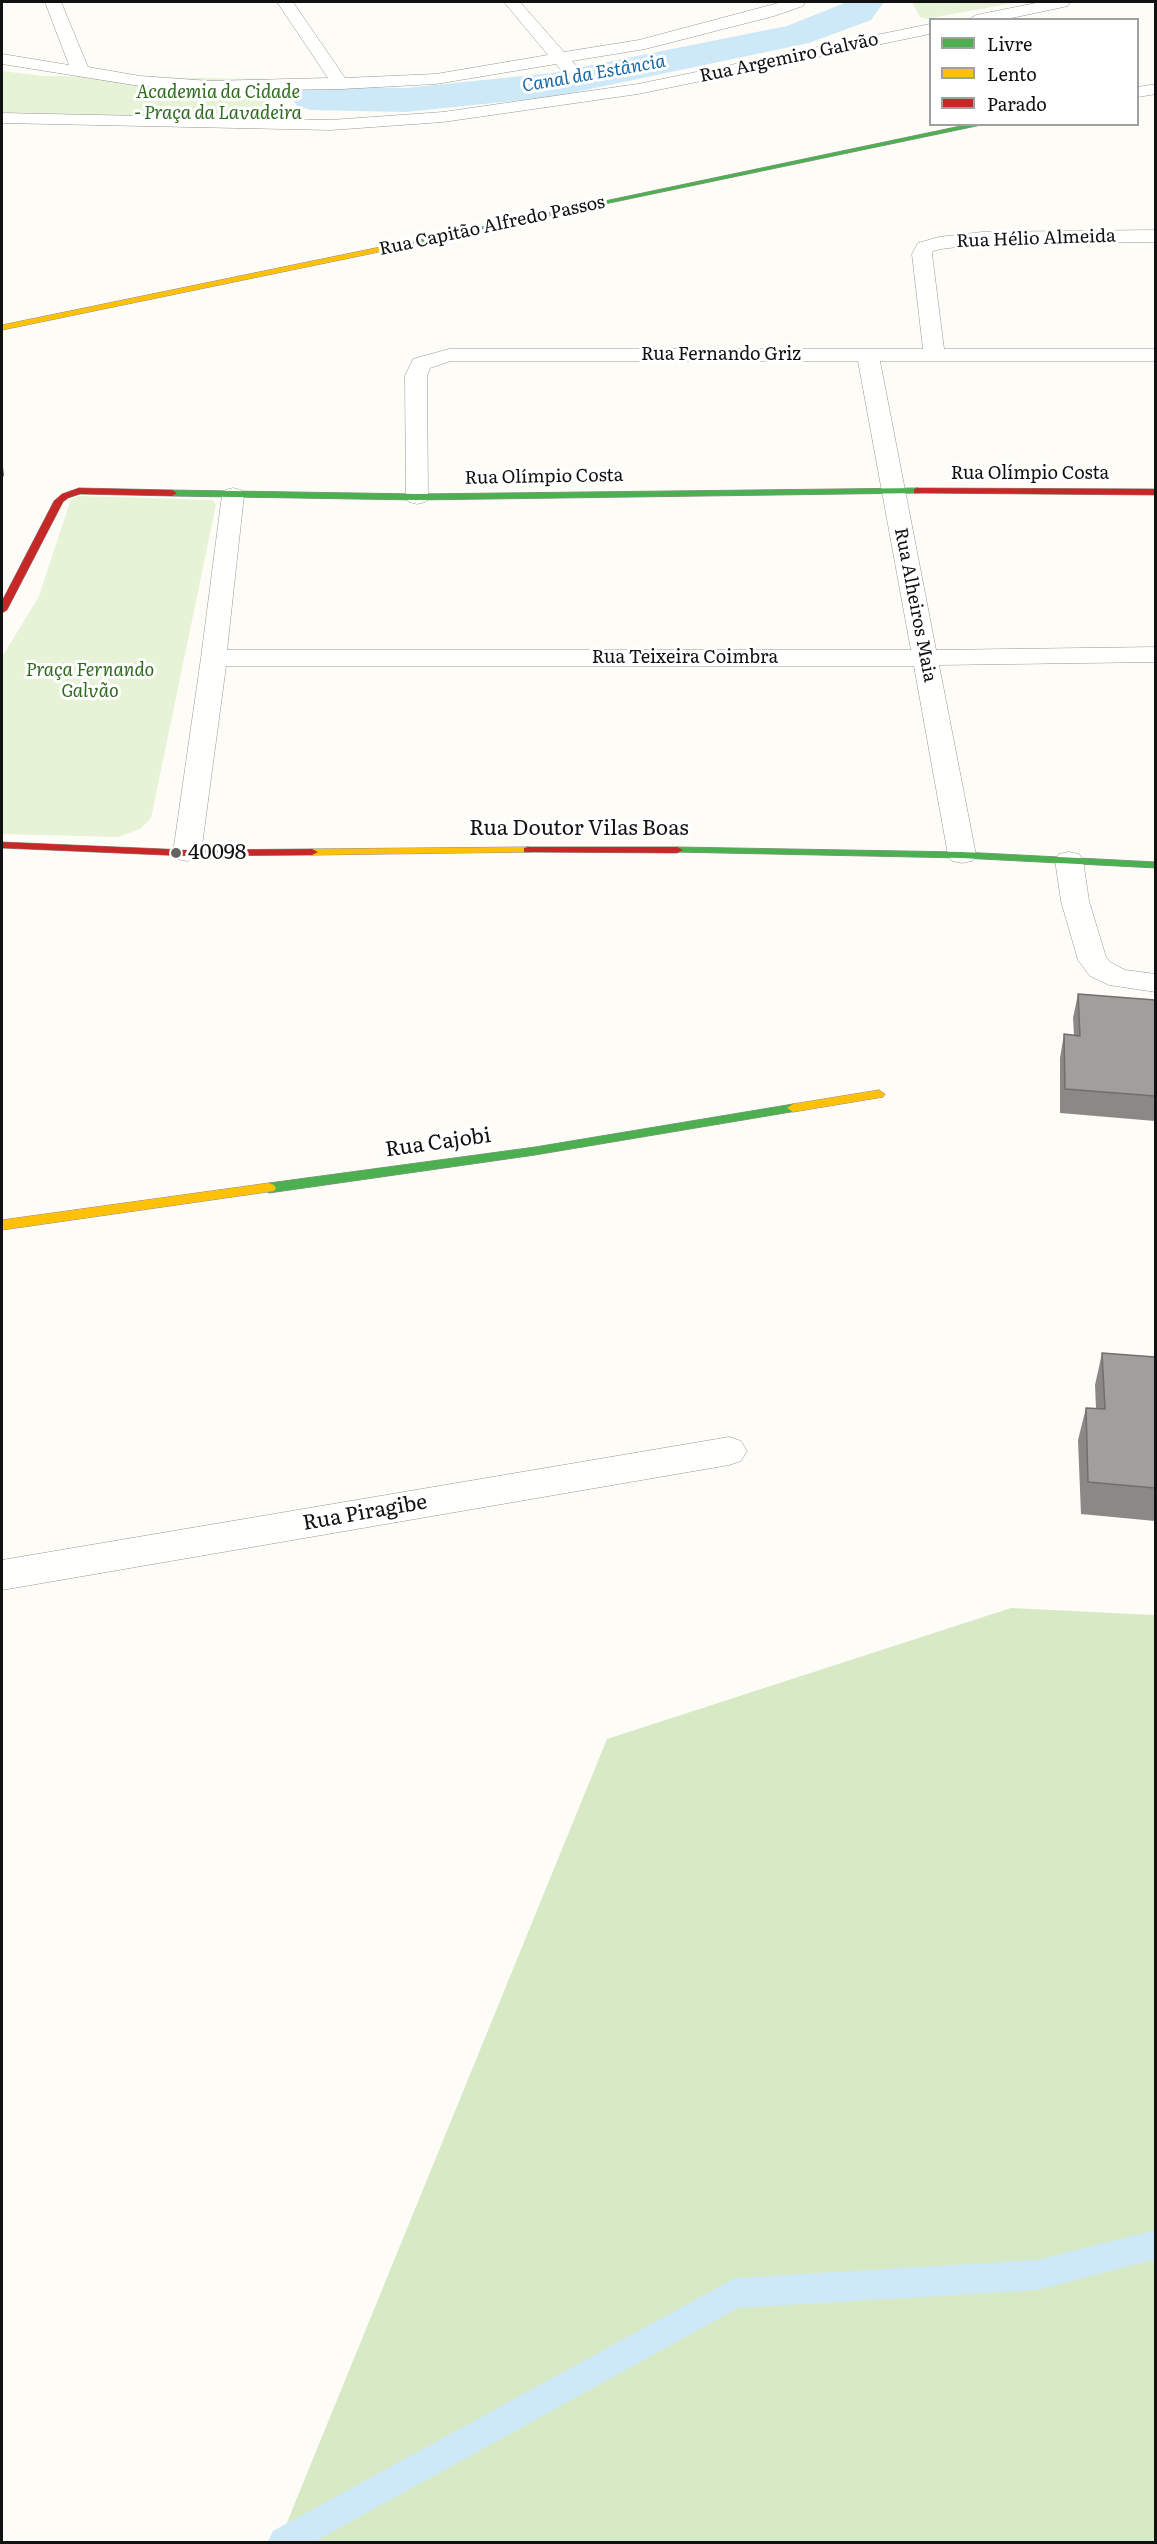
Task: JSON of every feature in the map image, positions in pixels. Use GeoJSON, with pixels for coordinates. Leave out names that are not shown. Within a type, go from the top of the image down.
{"type":"FeatureCollection","features":[{"type":"Feature","properties":{"kind":"street"},"geometry":{"type":"LineString","coordinates":[[53,2],[74,78]]}},
{"type":"Feature","properties":{"kind":"street"},"geometry":{"type":"LineString","coordinates":[[285,2],[341,84]]}},
{"type":"Feature","properties":{"kind":"street"},"geometry":{"type":"LineString","coordinates":[[512,2],[561,61],[593,93]]}},
{"type":"Feature","properties":{"kind":"street"},"geometry":{"type":"LineString","coordinates":[[2,59],[74,78],[210,86],[341,84],[435,79],[561,61],[639,45],[762,7],[797,2]]}},
{"type":"Feature","properties":{"kind":"street"},"geometry":{"type":"LineString","coordinates":[[986,18],[1062,2]]}},
{"type":"Feature","properties":{"kind":"street","name":"Rua Argemiro Galvão"},"geometry":{"type":"LineString","coordinates":[[2,118],[300,125],[443,117],[593,93],[638,89],[929,29]]}},
{"type":"Feature","properties":{"kind":"street"},"geometry":{"type":"LineString","coordinates":[[300,125],[301,85]]}},
{"type":"Feature","properties":{"kind":"street"},"geometry":{"type":"LineString","coordinates":[[1139,92],[1155,89]]}},
{"type":"Feature","properties":{"kind":"street"},"geometry":{"type":"LineString","coordinates":[[37,119],[48,103]]}},
{"type":"Feature","properties":{"kind":"street","name":"Rua Capitão Alfredo Passos"},"geometry":{"type":"LineString","coordinates":[[2,328],[973,126]]}},
{"type":"Feature","properties":{"kind":"street","name":"Rua Hélio Almeida"},"geometry":{"type":"LineString","coordinates":[[934,356],[922,254],[925,247],[982,238],[1155,236]]}},
{"type":"Feature","properties":{"kind":"street","name":"Rua Fernando Griz"},"geometry":{"type":"LineString","coordinates":[[417,497],[416,376],[421,364],[429,360],[469,353],[868,356],[1155,355]]}},
{"type":"Feature","properties":{"kind":"street","name":"Rua Alheiros Maia"},"geometry":{"type":"LineString","coordinates":[[868,356],[962,855]]}},
{"type":"Feature","properties":{"kind":"street","name":"Rua Olímpio Costa"},"geometry":{"type":"LineString","coordinates":[[2,610],[59,501],[65,496],[87,490],[233,495],[417,497],[893,491],[1155,492]]}},
{"type":"Feature","properties":{"kind":"street"},"geometry":{"type":"LineString","coordinates":[[187,853],[214,658],[233,495]]}},
{"type":"Feature","properties":{"kind":"street","name":"Rua Teixeira Coimbra"},"geometry":{"type":"LineString","coordinates":[[214,658],[924,658],[1155,654]]}},
{"type":"Feature","properties":{"kind":"street","name":"Rua Doutor Vilas Boas"},"geometry":{"type":"LineString","coordinates":[[2,845],[187,853],[592,849],[962,855],[1155,865]]}},
{"type":"Feature","properties":{"kind":"street"},"geometry":{"type":"LineString","coordinates":[[1069,860],[1075,901],[1092,960],[1100,969],[1119,978],[1155,983]]}},
{"type":"Feature","properties":{"kind":"street","name":"Rua Cajobi"},"geometry":{"type":"LineString","coordinates":[[2,1225],[535,1151],[879,1094]]}},
{"type":"Feature","properties":{"kind":"street","name":"Rua Piragibe"},"geometry":{"type":"LineString","coordinates":[[2,1575],[729,1451]]}},
{"type":"Feature","properties":{"kind":"green space"},"geometry":{"type":"Polygon","coordinates":[[[912,2],[1019,2],[926,19],[920,17],[912,2]]]}},
{"type":"Feature","properties":{"kind":"green space","name":"Academia da Cidade - Praça da Lavadeira"},"geometry":{"type":"Polygon","coordinates":[[[2,71],[43,76],[274,79],[262,129],[2,123],[2,71]]]}},
{"type":"Feature","properties":{"kind":"green space","name":"Praça Fernando Galvão"},"geometry":{"type":"Polygon","coordinates":[[[79,496],[213,500],[216,505],[151,818],[140,829],[118,837],[2,834],[2,657],[39,596],[71,499],[79,496]]]}},
{"type":"Feature","properties":{"kind":"green space"},"geometry":{"type":"Polygon","coordinates":[[[1011,1608],[1155,1615],[1155,2542],[279,2542],[607,1739],[1011,1608]]]}},
{"type":"Feature","properties":{"kind":"building"},"geometry":{"type":"Polygon","coordinates":[[[1078,994],[1155,1000],[1155,1096],[1065,1089],[1064,1034],[1080,1036],[1078,994]]]}},
{"type":"Feature","properties":{"kind":"building"},"geometry":{"type":"Polygon","coordinates":[[[1102,1353],[1155,1357],[1155,1488],[1088,1482],[1086,1408],[1105,1409],[1102,1353]]]}},
{"type":"Feature","properties":{"kind":"waterway","name":"Canal da Estância"},"geometry":{"type":"LineString","coordinates":[[311,98],[406,100],[552,85],[796,35],[858,12],[866,2]]}},
{"type":"Feature","properties":{"kind":"waterway"},"geometry":{"type":"LineString","coordinates":[[284,2542],[735,2293],[1037,2275],[1156,2244]]}},
{"type":"Feature","properties":{"kind":"traffic: fast"},"geometry":{"type":"LineString","coordinates":[[395,246],[973,126]]}},
{"type":"Feature","properties":{"kind":"traffic: fast"},"geometry":{"type":"LineString","coordinates":[[172,493],[417,497],[917,491]]}},
{"type":"Feature","properties":{"kind":"traffic: fast"},"geometry":{"type":"LineString","coordinates":[[677,850],[962,855],[1156,865]]}},
{"type":"Feature","properties":{"kind":"traffic: fast"},"geometry":{"type":"LineString","coordinates":[[269,1188],[535,1151],[793,1108]]}},
{"type":"Feature","properties":{"kind":"traffic: slow"},"geometry":{"type":"LineString","coordinates":[[2,328],[395,246]]}},
{"type":"Feature","properties":{"kind":"traffic: slow"},"geometry":{"type":"LineString","coordinates":[[312,852],[528,850]]}},
{"type":"Feature","properties":{"kind":"traffic: slow"},"geometry":{"type":"LineString","coordinates":[[793,1108],[879,1094]]}},
{"type":"Feature","properties":{"kind":"traffic: slow"},"geometry":{"type":"LineString","coordinates":[[2,1225],[269,1188]]}},
{"type":"Feature","properties":{"kind":"traffic: jam"},"geometry":{"type":"LineString","coordinates":[[2,610],[59,501],[65,496],[79,491],[172,493]]}},
{"type":"Feature","properties":{"kind":"traffic: jam"},"geometry":{"type":"LineString","coordinates":[[917,491],[1156,492]]}},
{"type":"Feature","properties":{"kind":"traffic: jam"},"geometry":{"type":"LineString","coordinates":[[2,845],[187,853],[312,852]]}},
{"type":"Feature","properties":{"kind":"traffic: jam"},"geometry":{"type":"LineString","coordinates":[[528,850],[677,850]]}},
{"type":"Feature","properties":{"kind":"place","name":"40098"},"geometry":{"type":"Point","coordinates":[176,853]}}]}
